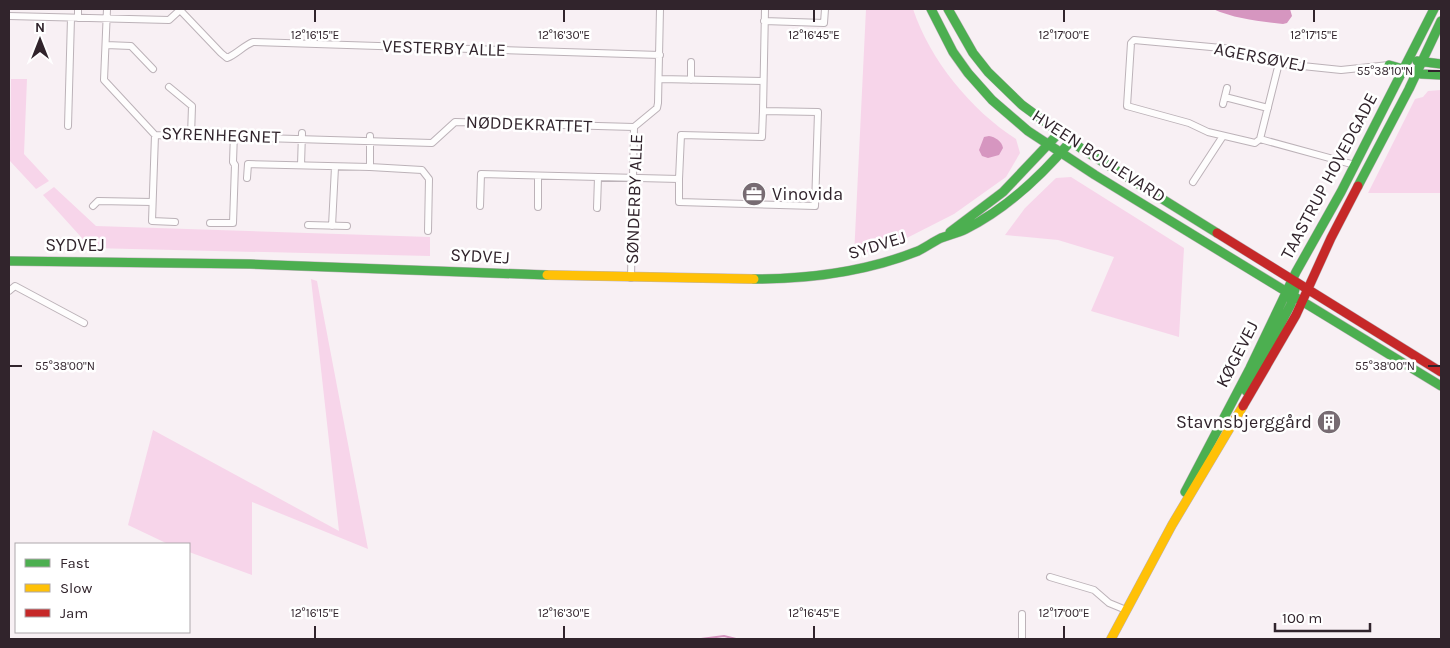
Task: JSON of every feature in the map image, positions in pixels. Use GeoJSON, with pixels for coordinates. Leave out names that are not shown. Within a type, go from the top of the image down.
{"type":"FeatureCollection","features":[{"type":"Feature","properties":{"kind":"main road","name":"HVEEN BOULEVARD"},"geometry":{"type":"LineString","coordinates":[[931,9],[953,52],[977,84],[1010,117],[1061,153],[1441,386]]}},
{"type":"Feature","properties":{"kind":"main road","name":"HVEEN BOULEVARD"},"geometry":{"type":"LineString","coordinates":[[948,9],[966,43],[989,75],[1020,106],[1058,134],[1441,372]]}},
{"type":"Feature","properties":{"kind":"main road","name":"TAASTRUP HOVEDGADE"},"geometry":{"type":"LineString","coordinates":[[1296,281],[1434,9]]}},
{"type":"Feature","properties":{"kind":"main road","name":"TAASTRUP HOVEDGADE"},"geometry":{"type":"LineString","coordinates":[[1308,288],[1441,21]]}},
{"type":"Feature","properties":{"kind":"main road"},"geometry":{"type":"LineString","coordinates":[[1389,65],[1408,60],[1441,64]]}},
{"type":"Feature","properties":{"kind":"main road"},"geometry":{"type":"LineString","coordinates":[[1389,65],[1416,74],[1441,75]]}},
{"type":"Feature","properties":{"kind":"main road","name":"SYDVEJ"},"geometry":{"type":"LineString","coordinates":[[9,261],[131,262],[439,270],[631,278],[778,279],[816,277],[888,261],[920,249],[943,237],[1003,192],[1058,134]]}},
{"type":"Feature","properties":{"kind":"main road","name":"SYDVEJ"},"geometry":{"type":"LineString","coordinates":[[943,237],[963,231],[997,209],[1042,172],[1070,142]]}},
{"type":"Feature","properties":{"kind":"main road"},"geometry":{"type":"LineString","coordinates":[[1296,281],[1299,296],[1303,300]]}},
{"type":"Feature","properties":{"kind":"main road","name":"KØGEVEJ"},"geometry":{"type":"LineString","coordinates":[[1172,525],[1184,495],[1296,281]]}},
{"type":"Feature","properties":{"kind":"main road","name":"KØGEVEJ"},"geometry":{"type":"LineString","coordinates":[[1111,639],[1172,525],[1280,342],[1308,288]]}},
{"type":"Feature","properties":{"kind":"main road"},"geometry":{"type":"LineString","coordinates":[[1231,426],[1291,293]]}},
{"type":"Feature","properties":{"kind":"street"},"geometry":{"type":"LineString","coordinates":[[68,126],[74,18],[78,9]]}},
{"type":"Feature","properties":{"kind":"street","name":"SYRENHEGNET"},"geometry":{"type":"LineString","coordinates":[[107,9],[104,80],[155,134],[370,138],[432,143]]}},
{"type":"Feature","properties":{"kind":"street"},"geometry":{"type":"LineString","coordinates":[[9,16],[169,20],[181,9]]}},
{"type":"Feature","properties":{"kind":"street","name":"VESTERBY ALLE"},"geometry":{"type":"LineString","coordinates":[[181,9],[227,58],[245,45],[253,42],[660,54]]}},
{"type":"Feature","properties":{"kind":"street","name":"SØNDERBY ALLE"},"geometry":{"type":"LineString","coordinates":[[631,278],[634,127],[657,108],[660,9]]}},
{"type":"Feature","properties":{"kind":"street"},"geometry":{"type":"LineString","coordinates":[[763,111],[818,112],[815,206],[679,202],[681,135],[762,137],[764,9]]}},
{"type":"Feature","properties":{"kind":"street"},"geometry":{"type":"LineString","coordinates":[[764,21],[824,22],[825,9]]}},
{"type":"Feature","properties":{"kind":"street","name":"AGERSØVEJ"},"geometry":{"type":"LineString","coordinates":[[1222,136],[1189,123],[1127,106],[1131,43],[1134,40],[1233,49],[1278,64],[1342,70],[1389,65]]}},
{"type":"Feature","properties":{"kind":"street"},"geometry":{"type":"LineString","coordinates":[[106,45],[131,46],[153,69]]}},
{"type":"Feature","properties":{"kind":"street"},"geometry":{"type":"LineString","coordinates":[[691,62],[691,80]]}},
{"type":"Feature","properties":{"kind":"street"},"geometry":{"type":"LineString","coordinates":[[1193,182],[1222,136],[1255,143],[1260,139],[1278,64]]}},
{"type":"Feature","properties":{"kind":"street"},"geometry":{"type":"LineString","coordinates":[[659,79],[763,81]]}},
{"type":"Feature","properties":{"kind":"street"},"geometry":{"type":"LineString","coordinates":[[169,87],[192,106],[191,136]]}},
{"type":"Feature","properties":{"kind":"street"},"geometry":{"type":"LineString","coordinates":[[1227,88],[1224,100],[1268,108]]}},
{"type":"Feature","properties":{"kind":"street","name":"NØDDEKRATTET"},"geometry":{"type":"LineString","coordinates":[[432,143],[455,122],[634,127]]}},
{"type":"Feature","properties":{"kind":"street"},"geometry":{"type":"LineString","coordinates":[[155,134],[152,221],[175,222]]}},
{"type":"Feature","properties":{"kind":"street"},"geometry":{"type":"LineString","coordinates":[[210,223],[233,223],[234,135]]}},
{"type":"Feature","properties":{"kind":"street"},"geometry":{"type":"LineString","coordinates":[[301,165],[302,136]]}},
{"type":"Feature","properties":{"kind":"street"},"geometry":{"type":"LineString","coordinates":[[370,138],[370,167]]}},
{"type":"Feature","properties":{"kind":"street"},"geometry":{"type":"LineString","coordinates":[[1260,139],[1355,165]]}},
{"type":"Feature","properties":{"kind":"street"},"geometry":{"type":"LineString","coordinates":[[247,178],[248,164],[422,170],[429,179],[428,231]]}},
{"type":"Feature","properties":{"kind":"street"},"geometry":{"type":"LineString","coordinates":[[332,226],[335,167]]}},
{"type":"Feature","properties":{"kind":"street"},"geometry":{"type":"LineString","coordinates":[[480,206],[481,174],[679,180]]}},
{"type":"Feature","properties":{"kind":"street"},"geometry":{"type":"LineString","coordinates":[[538,176],[538,208]]}},
{"type":"Feature","properties":{"kind":"street"},"geometry":{"type":"LineString","coordinates":[[597,208],[598,177]]}},
{"type":"Feature","properties":{"kind":"street"},"geometry":{"type":"LineString","coordinates":[[93,206],[98,201],[152,202]]}},
{"type":"Feature","properties":{"kind":"street"},"geometry":{"type":"LineString","coordinates":[[308,225],[347,226]]}},
{"type":"Feature","properties":{"kind":"street"},"geometry":{"type":"LineString","coordinates":[[9,291],[15,286],[84,323]]}},
{"type":"Feature","properties":{"kind":"street"},"geometry":{"type":"LineString","coordinates":[[1050,577],[1094,590],[1109,603],[1126,610]]}},
{"type":"Feature","properties":{"kind":"street"},"geometry":{"type":"LineString","coordinates":[[1022,614],[1022,639]]}},
{"type":"Feature","properties":{"kind":"shaded area"},"geometry":{"type":"Polygon","coordinates":[[[866,9],[913,9],[920,28],[941,65],[968,99],[983,114],[1016,139],[1020,153],[1006,177],[954,214],[897,243],[854,256],[866,9]]]}},
{"type":"Feature","properties":{"kind":"shaded area"},"geometry":{"type":"Polygon","coordinates":[[[1213,9],[1290,9],[1292,16],[1287,23],[1283,24],[1256,21],[1213,9]]]}},
{"type":"Feature","properties":{"kind":"shaded area"},"geometry":{"type":"Polygon","coordinates":[[[11,79],[27,79],[24,154],[49,181],[36,189],[10,161],[11,79]]]}},
{"type":"Feature","properties":{"kind":"shaded area"},"geometry":{"type":"Polygon","coordinates":[[[1441,90],[1441,193],[1368,193],[1415,99],[1423,97],[1428,91],[1441,90]]]}},
{"type":"Feature","properties":{"kind":"shaded area"},"geometry":{"type":"Polygon","coordinates":[[[989,136],[998,140],[1003,148],[999,155],[988,158],[982,156],[979,150],[984,137],[989,136]]]}},
{"type":"Feature","properties":{"kind":"shaded area"},"geometry":{"type":"Polygon","coordinates":[[[1071,177],[1184,248],[1179,337],[1091,311],[1114,257],[1058,240],[1005,235],[1025,208],[1056,178],[1071,177]]]}},
{"type":"Feature","properties":{"kind":"shaded area"},"geometry":{"type":"Polygon","coordinates":[[[54,187],[96,226],[430,237],[430,256],[91,248],[43,195],[54,187]]]}},
{"type":"Feature","properties":{"kind":"shaded area"},"geometry":{"type":"Polygon","coordinates":[[[311,279],[317,281],[368,549],[252,502],[252,575],[190,552],[190,543],[166,543],[128,525],[153,430],[339,531],[311,279]]]}},
{"type":"Feature","properties":{"kind":"waterway"},"geometry":{"type":"LineString","coordinates":[[701,639],[724,636],[736,639]]}},
{"type":"Feature","properties":{"kind":"traffic: fast"},"geometry":{"type":"LineString","coordinates":[[931,9],[953,52],[968,73],[992,100],[1028,131],[1095,175],[1441,386]]}},
{"type":"Feature","properties":{"kind":"traffic: fast"},"geometry":{"type":"LineString","coordinates":[[948,9],[973,53],[988,72],[1022,105],[1082,149],[1217,233]]}},
{"type":"Feature","properties":{"kind":"traffic: fast"},"geometry":{"type":"LineString","coordinates":[[1185,492],[1250,368],[1296,272],[1341,192],[1434,9]]}},
{"type":"Feature","properties":{"kind":"traffic: fast"},"geometry":{"type":"LineString","coordinates":[[1358,186],[1409,89],[1441,21]]}},
{"type":"Feature","properties":{"kind":"traffic: fast"},"geometry":{"type":"LineString","coordinates":[[1417,61],[1441,64]]}},
{"type":"Feature","properties":{"kind":"traffic: fast"},"geometry":{"type":"LineString","coordinates":[[1389,65],[1421,74],[1441,75]]}},
{"type":"Feature","properties":{"kind":"traffic: fast"},"geometry":{"type":"LineString","coordinates":[[950,232],[1003,192],[1058,134]]}},
{"type":"Feature","properties":{"kind":"traffic: fast"},"geometry":{"type":"LineString","coordinates":[[754,279],[796,278],[837,273],[878,264],[918,251],[941,238],[957,233],[981,221],[1009,202],[1035,179],[1070,142]]}},
{"type":"Feature","properties":{"kind":"traffic: fast"},"geometry":{"type":"LineString","coordinates":[[9,261],[250,264],[547,275]]}},
{"type":"Feature","properties":{"kind":"traffic: fast"},"geometry":{"type":"LineString","coordinates":[[1246,391],[1291,304],[1295,289],[1293,279]]}},
{"type":"Feature","properties":{"kind":"traffic: slow"},"geometry":{"type":"LineString","coordinates":[[547,275],[754,279]]}},
{"type":"Feature","properties":{"kind":"traffic: slow"},"geometry":{"type":"LineString","coordinates":[[1111,639],[1172,525],[1243,406]]}},
{"type":"Feature","properties":{"kind":"traffic: jam"},"geometry":{"type":"LineString","coordinates":[[1243,406],[1296,315],[1331,238],[1358,186]]}},
{"type":"Feature","properties":{"kind":"traffic: jam"},"geometry":{"type":"LineString","coordinates":[[1217,233],[1441,372]]}},
{"type":"Feature","properties":{"kind":"place","name":"Vinovida"},"geometry":{"type":"Point","coordinates":[754,194]}},
{"type":"Feature","properties":{"kind":"place","name":"Stavnsbjerggård"},"geometry":{"type":"Point","coordinates":[1329,422]}}]}
